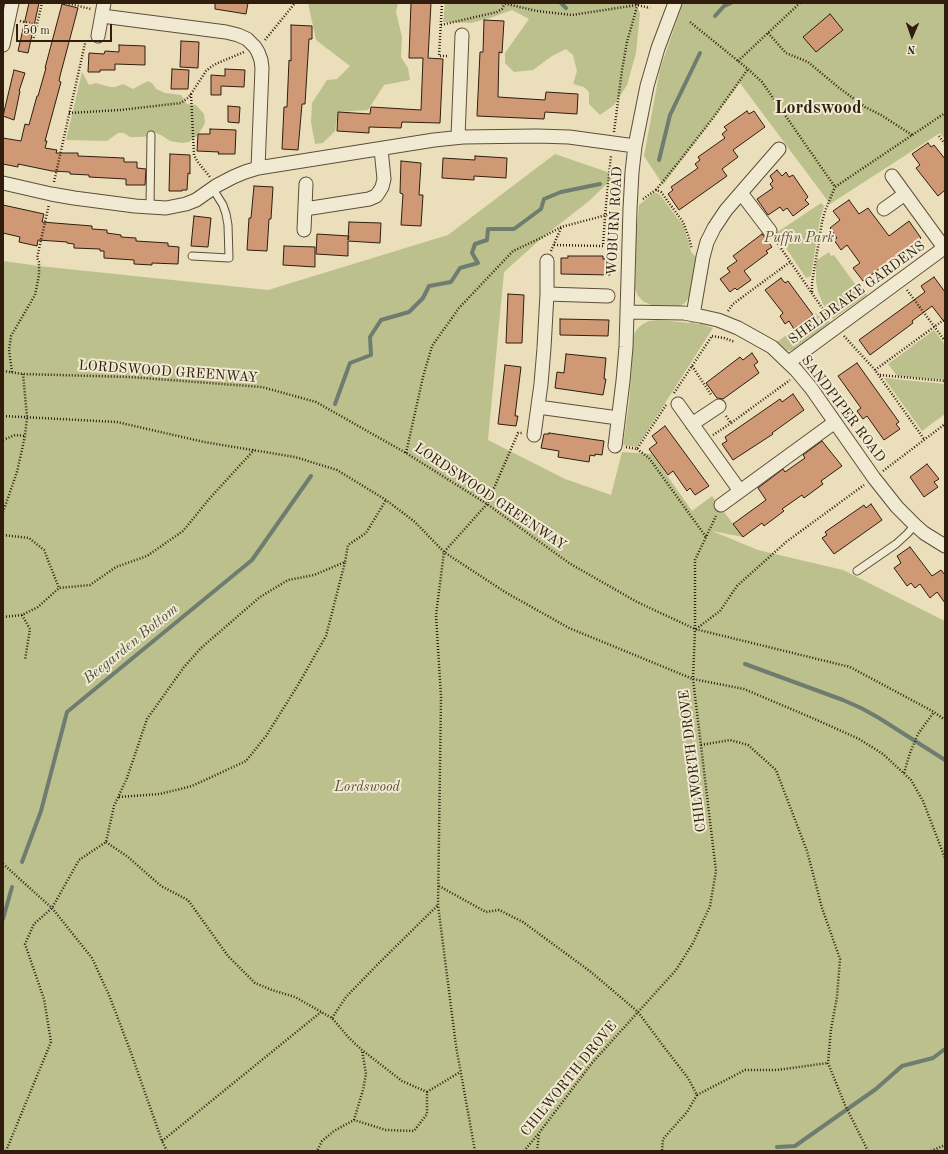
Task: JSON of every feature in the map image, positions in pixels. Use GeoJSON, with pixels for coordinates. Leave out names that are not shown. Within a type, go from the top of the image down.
{"type":"FeatureCollection","features":[{"type":"Feature","properties":{"kind":"street"},"geometry":{"type":"LineString","coordinates":[[3,45],[12,3]]}},
{"type":"Feature","properties":{"kind":"street","name":"WOBURN ROAD"},"geometry":{"type":"LineString","coordinates":[[615,446],[623,381],[630,209],[635,146],[647,86],[658,48],[675,3]]}},
{"type":"Feature","properties":{"kind":"street"},"geometry":{"type":"LineString","coordinates":[[93,34],[103,9],[226,32],[246,39],[255,47],[261,60],[262,77],[258,168]]}},
{"type":"Feature","properties":{"kind":"street"},"geometry":{"type":"LineString","coordinates":[[458,137],[462,35]]}},
{"type":"Feature","properties":{"kind":"street"},"geometry":{"type":"LineString","coordinates":[[3,183],[51,194],[166,208],[186,204],[196,200],[245,172],[258,168],[458,137],[569,137],[635,146]]}},
{"type":"Feature","properties":{"kind":"street"},"geometry":{"type":"LineString","coordinates":[[305,209],[369,199],[376,196],[382,187],[384,179],[381,148]]}},
{"type":"Feature","properties":{"kind":"street"},"geometry":{"type":"LineString","coordinates":[[693,315],[703,257],[707,242],[714,228],[726,210],[779,149]]}},
{"type":"Feature","properties":{"kind":"street","name":"SHELDRAKE GARDENS"},"geometry":{"type":"LineString","coordinates":[[788,362],[945,249],[892,176]]}},
{"type":"Feature","properties":{"kind":"street"},"geometry":{"type":"LineString","coordinates":[[304,230],[306,184]]}},
{"type":"Feature","properties":{"kind":"street"},"geometry":{"type":"LineString","coordinates":[[741,193],[770,231]]}},
{"type":"Feature","properties":{"kind":"street"},"geometry":{"type":"LineString","coordinates":[[884,209],[905,194]]}},
{"type":"Feature","properties":{"kind":"street"},"geometry":{"type":"LineString","coordinates":[[534,435],[544,348],[547,261]]}},
{"type":"Feature","properties":{"kind":"street"},"geometry":{"type":"LineString","coordinates":[[547,294],[608,296]]}},
{"type":"Feature","properties":{"kind":"street","name":"SANDPIPER ROAD"},"geometry":{"type":"LineString","coordinates":[[627,312],[670,312],[693,315],[722,322],[738,328],[772,347],[799,374],[874,478],[897,507],[914,525],[934,540],[945,546]]}},
{"type":"Feature","properties":{"kind":"street"},"geometry":{"type":"LineString","coordinates":[[672,402],[705,441],[740,491]]}},
{"type":"Feature","properties":{"kind":"street"},"geometry":{"type":"LineString","coordinates":[[692,424],[719,406]]}},
{"type":"Feature","properties":{"kind":"street"},"geometry":{"type":"LineString","coordinates":[[538,407],[618,418]]}},
{"type":"Feature","properties":{"kind":"street"},"geometry":{"type":"LineString","coordinates":[[721,505],[835,422]]}},
{"type":"Feature","properties":{"kind":"lane"},"geometry":{"type":"LineString","coordinates":[[150,207],[151,135]]}},
{"type":"Feature","properties":{"kind":"lane"},"geometry":{"type":"LineString","coordinates":[[192,256],[229,258],[228,225],[226,214],[215,188]]}},
{"type":"Feature","properties":{"kind":"lane"},"geometry":{"type":"LineString","coordinates":[[857,571],[896,544],[914,525]]}},
{"type":"Feature","properties":{"kind":"path"},"geometry":{"type":"LineString","coordinates":[[33,41],[42,3]]}},
{"type":"Feature","properties":{"kind":"path"},"geometry":{"type":"LineString","coordinates":[[66,3],[93,10],[94,3]]}},
{"type":"Feature","properties":{"kind":"path"},"geometry":{"type":"LineString","coordinates":[[69,113],[120,110],[181,103],[186,100],[206,71],[212,66],[255,47],[266,39],[295,3]]}},
{"type":"Feature","properties":{"kind":"path"},"geometry":{"type":"LineString","coordinates":[[442,3],[439,56],[461,57]]}},
{"type":"Feature","properties":{"kind":"path"},"geometry":{"type":"LineString","coordinates":[[441,25],[497,12],[502,9],[504,3],[537,11],[572,15],[637,4],[650,8]]}},
{"type":"Feature","properties":{"kind":"path"},"geometry":{"type":"LineString","coordinates":[[738,61],[800,3]]}},
{"type":"Feature","properties":{"kind":"path"},"geometry":{"type":"LineString","coordinates":[[554,245],[603,246],[605,216],[622,70],[627,42],[637,4]]}},
{"type":"Feature","properties":{"kind":"path"},"geometry":{"type":"LineString","coordinates":[[9,19],[37,25]]}},
{"type":"Feature","properties":{"kind":"path"},"geometry":{"type":"LineString","coordinates":[[690,22],[762,82],[834,187]]}},
{"type":"Feature","properties":{"kind":"path"},"geometry":{"type":"LineString","coordinates":[[768,33],[786,53],[808,62],[865,107],[881,115],[912,135]]}},
{"type":"Feature","properties":{"kind":"path"},"geometry":{"type":"LineString","coordinates":[[12,372],[9,350],[11,336],[36,295],[40,262],[37,258],[69,113],[93,34]]}},
{"type":"Feature","properties":{"kind":"path"},"geometry":{"type":"LineString","coordinates":[[406,453],[432,346],[459,308],[513,251],[561,227],[630,209],[656,190],[713,118],[748,69]]}},
{"type":"Feature","properties":{"kind":"path"},"geometry":{"type":"LineString","coordinates":[[191,93],[194,155],[215,188]]}},
{"type":"Feature","properties":{"kind":"path"},"geometry":{"type":"LineString","coordinates":[[812,293],[812,283],[822,222],[834,187],[945,113]]}},
{"type":"Feature","properties":{"kind":"path"},"geometry":{"type":"LineString","coordinates":[[939,136],[945,144]]}},
{"type":"Feature","properties":{"kind":"path"},"geometry":{"type":"LineString","coordinates":[[656,190],[661,192],[683,222],[693,252],[703,257]]}},
{"type":"Feature","properties":{"kind":"path"},"geometry":{"type":"LineString","coordinates":[[547,261],[561,227]]}},
{"type":"Feature","properties":{"kind":"path"},"geometry":{"type":"LineString","coordinates":[[637,449],[672,402],[692,366],[733,304],[790,262]]}},
{"type":"Feature","properties":{"kind":"path"},"geometry":{"type":"LineString","coordinates":[[900,280],[945,341]]}},
{"type":"Feature","properties":{"kind":"path"},"geometry":{"type":"LineString","coordinates":[[875,370],[945,318]]}},
{"type":"Feature","properties":{"kind":"path"},"geometry":{"type":"LineString","coordinates":[[692,366],[731,423]]}},
{"type":"Feature","properties":{"kind":"path","name":"LORDSWOOD GREENWAY"},"geometry":{"type":"LineString","coordinates":[[3,372],[23,374],[130,377],[262,388],[316,402],[406,453],[487,504],[569,563],[637,602],[695,629],[850,667],[934,712],[945,720]]}},
{"type":"Feature","properties":{"kind":"path"},"geometry":{"type":"LineString","coordinates":[[3,512],[17,472],[25,436],[27,417],[23,374]]}},
{"type":"Feature","properties":{"kind":"path"},"geometry":{"type":"LineString","coordinates":[[705,441],[799,374]]}},
{"type":"Feature","properties":{"kind":"path"},"geometry":{"type":"LineString","coordinates":[[879,375],[945,381]]}},
{"type":"Feature","properties":{"kind":"path"},"geometry":{"type":"LineString","coordinates":[[3,416],[116,422],[204,442],[295,457],[337,470],[386,500],[415,522],[444,552],[505,592],[569,628],[693,679],[744,689],[859,739],[883,754],[911,780],[923,801],[945,858]]}},
{"type":"Feature","properties":{"kind":"path"},"geometry":{"type":"LineString","coordinates":[[695,629],[720,611],[737,586],[786,542],[945,424]]}},
{"type":"Feature","properties":{"kind":"path"},"geometry":{"type":"LineString","coordinates":[[475,1151],[460,1072],[438,905],[441,697],[436,615],[444,552],[487,504],[518,433],[534,435]]}},
{"type":"Feature","properties":{"kind":"path"},"geometry":{"type":"LineString","coordinates":[[3,440],[15,435],[25,436]]}},
{"type":"Feature","properties":{"kind":"path"},"geometry":{"type":"LineString","coordinates":[[615,446],[637,449],[649,458],[706,537]]}},
{"type":"Feature","properties":{"kind":"path"},"geometry":{"type":"LineString","coordinates":[[3,617],[22,615],[38,607],[59,588],[90,585],[116,567],[147,556],[183,531],[210,498],[255,450]]}},
{"type":"Feature","properties":{"kind":"path"},"geometry":{"type":"LineString","coordinates":[[119,797],[160,794],[192,786],[246,761],[266,736],[298,685],[326,636],[348,545],[366,533],[386,500]]}},
{"type":"Feature","properties":{"kind":"path","name":"CHILWORTH DROVE"},"geometry":{"type":"LineString","coordinates":[[524,1151],[592,1063],[676,970],[693,943],[710,906],[716,871],[693,679],[695,560],[721,505]]}},
{"type":"Feature","properties":{"kind":"path"},"geometry":{"type":"LineString","coordinates":[[3,535],[29,538],[44,550],[59,588]]}},
{"type":"Feature","properties":{"kind":"path"},"geometry":{"type":"LineString","coordinates":[[6,1151],[51,1042],[44,1000],[25,944],[34,924],[52,908],[79,860],[106,842],[114,806],[127,778],[147,719],[184,667],[201,648],[260,597],[288,580],[314,575],[345,562]]}},
{"type":"Feature","properties":{"kind":"path"},"geometry":{"type":"LineString","coordinates":[[22,615],[30,629],[25,660]]}},
{"type":"Feature","properties":{"kind":"path"},"geometry":{"type":"LineString","coordinates":[[904,773],[918,734],[934,712]]}},
{"type":"Feature","properties":{"kind":"path"},"geometry":{"type":"LineString","coordinates":[[701,746],[730,740],[748,745],[776,770],[807,852],[822,908],[840,959],[837,997],[831,1029],[828,1063],[844,1105],[868,1151]]}},
{"type":"Feature","properties":{"kind":"path"},"geometry":{"type":"LineString","coordinates":[[106,842],[128,857],[161,886],[188,900],[228,956],[255,983],[295,997],[332,1018],[349,1038],[362,1050],[402,1081],[427,1092]]}},
{"type":"Feature","properties":{"kind":"path"},"geometry":{"type":"LineString","coordinates":[[3,864],[52,908],[92,958],[109,995],[162,1141],[167,1151]]}},
{"type":"Feature","properties":{"kind":"path"},"geometry":{"type":"LineString","coordinates":[[439,886],[486,912],[500,910],[523,922],[591,972],[638,1012],[688,1078],[697,1095]]}},
{"type":"Feature","properties":{"kind":"path"},"geometry":{"type":"LineString","coordinates":[[332,1018],[346,997],[438,905]]}},
{"type":"Feature","properties":{"kind":"path"},"geometry":{"type":"LineString","coordinates":[[162,1141],[321,1012]]}},
{"type":"Feature","properties":{"kind":"path"},"geometry":{"type":"LineString","coordinates":[[317,1151],[322,1141],[334,1131],[354,1120],[366,1074],[362,1050]]}},
{"type":"Feature","properties":{"kind":"path"},"geometry":{"type":"LineString","coordinates":[[662,1151],[663,1139],[687,1112],[697,1095],[745,1070],[777,1070],[828,1063]]}},
{"type":"Feature","properties":{"kind":"path"},"geometry":{"type":"LineString","coordinates":[[427,1092],[460,1072]]}},
{"type":"Feature","properties":{"kind":"path"},"geometry":{"type":"LineString","coordinates":[[354,1120],[386,1130],[414,1131],[427,1114],[427,1092]]}},
{"type":"Feature","properties":{"kind":"path"},"geometry":{"type":"LineString","coordinates":[[537,1151],[539,1133]]}},
{"type":"Feature","properties":{"kind":"path"},"geometry":{"type":"LineString","coordinates":[[931,1151],[945,1145]]}},
{"type":"Feature","properties":{"kind":"green space"},"geometry":{"type":"Polygon","coordinates":[[[308,3],[401,3],[398,4],[396,12],[402,37],[401,57],[408,68],[410,80],[384,85],[368,110],[338,112],[335,131],[323,143],[315,144],[311,122],[312,103],[327,80],[337,79],[350,66],[316,40],[308,3]]]}},
{"type":"Feature","properties":{"kind":"green space"},"geometry":{"type":"Polygon","coordinates":[[[445,3],[635,3],[640,13],[636,53],[627,85],[614,105],[600,115],[589,104],[589,92],[584,87],[573,84],[577,71],[573,55],[566,49],[552,56],[533,70],[514,72],[505,63],[505,53],[529,19],[512,10],[471,23],[443,22],[445,3]]]}},
{"type":"Feature","properties":{"kind":"green space"},"geometry":{"type":"Polygon","coordinates":[[[683,3],[945,3],[945,140],[940,133],[830,204],[740,83],[663,185],[644,156],[660,69],[683,3]]]}},
{"type":"Feature","properties":{"kind":"green space"},"geometry":{"type":"Polygon","coordinates":[[[82,72],[89,85],[96,83],[115,87],[123,84],[133,89],[148,81],[153,84],[156,89],[165,93],[181,95],[187,104],[196,105],[204,114],[205,123],[198,135],[189,142],[182,143],[170,141],[154,132],[148,136],[141,137],[130,137],[124,133],[118,133],[107,141],[66,140],[82,72]]]}},
{"type":"Feature","properties":{"kind":"green space","name":"Lordswood"},"geometry":{"type":"Polygon","coordinates":[[[555,154],[616,175],[589,201],[543,237],[504,272],[488,440],[565,479],[611,495],[622,452],[652,454],[692,511],[712,496],[743,537],[712,531],[758,550],[843,570],[945,621],[945,1151],[3,1151],[3,261],[268,290],[448,235],[555,154]]]}},
{"type":"Feature","properties":{"kind":"green space"},"geometry":{"type":"Polygon","coordinates":[[[654,193],[660,195],[682,224],[691,252],[696,257],[689,297],[685,303],[679,306],[652,305],[644,302],[638,296],[635,289],[636,236],[639,205],[654,193]]]}},
{"type":"Feature","properties":{"kind":"green space","name":"Puffin Park"},"geometry":{"type":"Polygon","coordinates":[[[821,203],[824,206],[820,219],[811,276],[806,278],[776,233],[821,203]]]}},
{"type":"Feature","properties":{"kind":"green space"},"geometry":{"type":"Polygon","coordinates":[[[829,252],[831,256],[834,255],[855,284],[858,283],[867,295],[833,319],[823,304],[816,282],[817,260],[829,252]]]}},
{"type":"Feature","properties":{"kind":"green space"},"geometry":{"type":"Polygon","coordinates":[[[821,310],[830,323],[793,350],[786,350],[777,342],[821,310]]]}},
{"type":"Feature","properties":{"kind":"green space"},"geometry":{"type":"Polygon","coordinates":[[[658,320],[701,324],[713,328],[637,447],[623,445],[629,403],[633,336],[637,329],[643,324],[649,321],[658,320]]]}},
{"type":"Feature","properties":{"kind":"green space"},"geometry":{"type":"Polygon","coordinates":[[[934,330],[945,345],[945,380],[897,376],[888,364],[934,330]]]}},
{"type":"Feature","properties":{"kind":"green space"},"geometry":{"type":"Polygon","coordinates":[[[884,378],[945,384],[945,414],[922,431],[884,378]]]}},
{"type":"Feature","properties":{"kind":"building"},"geometry":{"type":"Polygon","coordinates":[[[29,3],[39,3],[28,53],[18,51],[29,3]]]}},
{"type":"Feature","properties":{"kind":"building"},"geometry":{"type":"Polygon","coordinates":[[[215,3],[248,3],[246,14],[215,9],[215,3]]]}},
{"type":"Feature","properties":{"kind":"building"},"geometry":{"type":"Polygon","coordinates":[[[411,3],[431,3],[428,58],[443,59],[440,123],[402,122],[401,128],[369,127],[369,133],[337,131],[338,112],[370,114],[371,107],[421,110],[423,58],[409,58],[411,3]]]}},
{"type":"Feature","properties":{"kind":"building"},"geometry":{"type":"Polygon","coordinates":[[[62,4],[78,8],[60,76],[59,81],[61,82],[45,141],[47,141],[45,148],[57,150],[56,153],[78,153],[78,156],[124,158],[124,162],[137,162],[137,168],[146,169],[145,185],[126,185],[126,179],[89,177],[89,175],[70,174],[70,172],[52,171],[18,164],[18,167],[3,164],[3,138],[21,141],[25,124],[29,125],[46,68],[62,4]]]}},
{"type":"Feature","properties":{"kind":"building"},"geometry":{"type":"Polygon","coordinates":[[[830,14],[843,30],[816,52],[803,37],[830,14]]]}},
{"type":"Feature","properties":{"kind":"building"},"geometry":{"type":"Polygon","coordinates":[[[484,20],[504,21],[502,53],[499,52],[498,97],[545,100],[546,92],[578,94],[577,114],[545,112],[544,119],[477,116],[480,52],[483,52],[484,20]]]}},
{"type":"Feature","properties":{"kind":"building"},"geometry":{"type":"Polygon","coordinates":[[[291,25],[312,26],[312,39],[309,39],[305,104],[302,104],[298,150],[282,149],[284,107],[287,107],[289,60],[291,61],[291,25]]]}},
{"type":"Feature","properties":{"kind":"building"},"geometry":{"type":"Polygon","coordinates":[[[181,41],[199,42],[198,68],[180,67],[181,41]]]}},
{"type":"Feature","properties":{"kind":"building"},"geometry":{"type":"Polygon","coordinates":[[[119,45],[145,46],[145,65],[115,64],[115,70],[88,72],[89,53],[104,54],[105,51],[119,52],[119,45]]]}},
{"type":"Feature","properties":{"kind":"building"},"geometry":{"type":"Polygon","coordinates":[[[172,69],[189,70],[188,89],[171,89],[172,69]]]}},
{"type":"Feature","properties":{"kind":"building"},"geometry":{"type":"Polygon","coordinates":[[[225,69],[245,70],[244,87],[221,86],[221,95],[211,95],[211,75],[225,76],[225,69]]]}},
{"type":"Feature","properties":{"kind":"building"},"geometry":{"type":"Polygon","coordinates":[[[14,70],[25,73],[19,91],[14,120],[3,116],[14,70]]]}},
{"type":"Feature","properties":{"kind":"building"},"geometry":{"type":"Polygon","coordinates":[[[228,106],[240,107],[239,123],[228,122],[228,106]]]}},
{"type":"Feature","properties":{"kind":"building"},"geometry":{"type":"Polygon","coordinates":[[[747,111],[749,114],[754,111],[765,127],[733,150],[738,157],[722,169],[727,176],[679,210],[668,194],[673,190],[671,187],[698,168],[695,164],[700,160],[698,157],[725,138],[722,134],[727,130],[724,127],[747,111]]]}},
{"type":"Feature","properties":{"kind":"building"},"geometry":{"type":"Polygon","coordinates":[[[210,129],[236,130],[235,154],[218,154],[219,152],[197,151],[198,134],[210,134],[210,129]]]}},
{"type":"Feature","properties":{"kind":"building"},"geometry":{"type":"Polygon","coordinates":[[[928,143],[931,147],[934,145],[945,159],[945,190],[938,196],[916,168],[920,165],[912,154],[928,143]]]}},
{"type":"Feature","properties":{"kind":"building"},"geometry":{"type":"Polygon","coordinates":[[[170,154],[190,155],[190,174],[188,173],[187,190],[169,191],[170,154]]]}},
{"type":"Feature","properties":{"kind":"building"},"geometry":{"type":"Polygon","coordinates":[[[475,156],[507,158],[506,178],[474,176],[474,180],[442,178],[443,158],[475,160],[475,156]]]}},
{"type":"Feature","properties":{"kind":"building"},"geometry":{"type":"Polygon","coordinates":[[[401,161],[421,163],[419,195],[423,195],[421,226],[401,225],[403,194],[400,193],[401,161]]]}},
{"type":"Feature","properties":{"kind":"building"},"geometry":{"type":"Polygon","coordinates":[[[777,170],[782,176],[786,172],[789,177],[793,175],[808,197],[805,200],[809,204],[793,216],[787,208],[783,211],[780,207],[768,215],[757,199],[773,188],[770,184],[773,181],[770,176],[777,170]]]}},
{"type":"Feature","properties":{"kind":"building"},"geometry":{"type":"Polygon","coordinates":[[[254,186],[273,187],[267,251],[247,250],[249,218],[251,218],[254,186]]]}},
{"type":"Feature","properties":{"kind":"building"},"geometry":{"type":"Polygon","coordinates":[[[849,200],[859,214],[868,208],[889,236],[909,221],[921,238],[863,281],[853,268],[860,263],[847,245],[841,250],[834,240],[837,238],[830,228],[840,220],[833,211],[849,200]]]}},
{"type":"Feature","properties":{"kind":"building"},"geometry":{"type":"Polygon","coordinates":[[[3,205],[44,214],[42,222],[92,226],[92,229],[107,230],[107,233],[121,235],[121,237],[136,238],[136,241],[168,243],[168,246],[179,247],[178,264],[134,264],[134,260],[104,258],[104,251],[100,251],[100,249],[74,248],[74,244],[67,242],[38,240],[37,246],[19,242],[20,237],[3,233],[3,205]]]}},
{"type":"Feature","properties":{"kind":"building"},"geometry":{"type":"Polygon","coordinates":[[[194,216],[211,218],[208,247],[191,246],[194,216]]]}},
{"type":"Feature","properties":{"kind":"building"},"geometry":{"type":"Polygon","coordinates":[[[349,222],[381,223],[380,243],[348,241],[348,256],[316,254],[317,234],[348,236],[349,222]]]}},
{"type":"Feature","properties":{"kind":"building"},"geometry":{"type":"Polygon","coordinates":[[[762,234],[772,247],[766,251],[768,253],[744,271],[751,280],[737,290],[735,288],[730,292],[720,279],[730,272],[727,268],[737,261],[733,256],[762,234]]]}},
{"type":"Feature","properties":{"kind":"building"},"geometry":{"type":"Polygon","coordinates":[[[284,246],[315,247],[315,267],[283,265],[284,246]]]}},
{"type":"Feature","properties":{"kind":"building"},"geometry":{"type":"Polygon","coordinates":[[[568,256],[603,256],[603,259],[610,259],[610,275],[561,274],[561,258],[568,258],[568,256]]]}},
{"type":"Feature","properties":{"kind":"building"},"geometry":{"type":"Polygon","coordinates":[[[934,277],[945,292],[945,323],[932,306],[912,321],[913,323],[870,355],[859,340],[925,292],[921,286],[934,277]]]}},
{"type":"Feature","properties":{"kind":"building"},"geometry":{"type":"Polygon","coordinates":[[[781,278],[785,283],[788,281],[813,315],[794,329],[789,321],[785,324],[780,316],[783,313],[765,290],[781,278]]]}},
{"type":"Feature","properties":{"kind":"building"},"geometry":{"type":"Polygon","coordinates":[[[508,294],[524,295],[522,343],[506,343],[508,294]]]}},
{"type":"Feature","properties":{"kind":"building"},"geometry":{"type":"Polygon","coordinates":[[[560,319],[609,320],[608,336],[560,335],[560,319]]]}},
{"type":"Feature","properties":{"kind":"building"},"geometry":{"type":"Polygon","coordinates":[[[752,353],[758,362],[754,365],[759,373],[723,399],[717,398],[706,383],[740,357],[743,360],[752,353]]]}},
{"type":"Feature","properties":{"kind":"building"},"geometry":{"type":"Polygon","coordinates":[[[566,354],[606,358],[604,379],[606,379],[603,395],[555,388],[557,372],[564,373],[566,354]]]}},
{"type":"Feature","properties":{"kind":"building"},"geometry":{"type":"Polygon","coordinates":[[[857,363],[899,422],[896,424],[900,429],[884,440],[867,416],[863,419],[857,411],[861,408],[838,376],[857,363]]]}},
{"type":"Feature","properties":{"kind":"building"},"geometry":{"type":"Polygon","coordinates":[[[505,365],[521,367],[515,416],[518,416],[516,426],[498,424],[505,365]]]}},
{"type":"Feature","properties":{"kind":"building"},"geometry":{"type":"Polygon","coordinates":[[[793,394],[804,410],[772,433],[773,434],[733,460],[722,444],[727,441],[725,437],[780,399],[782,402],[793,394]]]}},
{"type":"Feature","properties":{"kind":"building"},"geometry":{"type":"Polygon","coordinates":[[[665,426],[709,486],[695,495],[690,488],[687,491],[673,471],[668,475],[649,449],[657,443],[652,436],[665,426]]]}},
{"type":"Feature","properties":{"kind":"building"},"geometry":{"type":"Polygon","coordinates":[[[549,433],[604,441],[602,455],[590,455],[589,462],[558,457],[559,451],[541,448],[544,434],[549,433]]]}},
{"type":"Feature","properties":{"kind":"building"},"geometry":{"type":"Polygon","coordinates":[[[822,441],[842,466],[821,481],[823,484],[804,498],[802,495],[782,509],[784,511],[764,526],[762,523],[743,537],[733,524],[766,500],[758,488],[783,469],[785,472],[805,458],[803,455],[822,441]]]}},
{"type":"Feature","properties":{"kind":"building"},"geometry":{"type":"Polygon","coordinates":[[[927,464],[939,479],[934,482],[938,487],[924,497],[910,477],[927,464]]]}},
{"type":"Feature","properties":{"kind":"building"},"geometry":{"type":"Polygon","coordinates":[[[871,504],[882,520],[834,554],[822,538],[827,535],[825,532],[864,505],[866,508],[871,504]]]}},
{"type":"Feature","properties":{"kind":"building"},"geometry":{"type":"Polygon","coordinates":[[[910,547],[932,576],[941,570],[945,575],[945,603],[937,592],[930,598],[920,584],[915,588],[911,583],[907,586],[894,568],[901,563],[897,556],[910,547]]]}},
{"type":"Feature","properties":{"kind":"waterway"},"geometry":{"type":"LineString","coordinates":[[561,3],[566,8]]}},
{"type":"Feature","properties":{"kind":"waterway","name":"Beegarden Bottom"},"geometry":{"type":"LineString","coordinates":[[715,16],[724,6],[731,3]]}},
{"type":"Feature","properties":{"kind":"waterway","name":"Beegarden Bottom"},"geometry":{"type":"LineString","coordinates":[[659,160],[670,115],[700,53]]}},
{"type":"Feature","properties":{"kind":"waterway","name":"Beegarden Bottom"},"geometry":{"type":"LineString","coordinates":[[335,404],[350,363],[371,355],[370,337],[381,320],[409,312],[423,298],[429,286],[451,282],[460,268],[478,263],[472,253],[475,244],[487,240],[488,229],[514,229],[541,209],[544,199],[561,192],[600,184]]}},
{"type":"Feature","properties":{"kind":"waterway","name":"Beegarden Bottom"},"geometry":{"type":"LineString","coordinates":[[22,862],[41,811],[67,712],[252,560],[311,476]]}},
{"type":"Feature","properties":{"kind":"waterway"},"geometry":{"type":"LineString","coordinates":[[745,664],[861,708],[945,760]]}},
{"type":"Feature","properties":{"kind":"waterway","name":"Beegarden Bottom"},"geometry":{"type":"LineString","coordinates":[[3,919],[12,887]]}},
{"type":"Feature","properties":{"kind":"waterway"},"geometry":{"type":"LineString","coordinates":[[777,1147],[795,1146],[876,1089],[902,1066],[933,1058],[945,1049]]}},
{"type":"Feature","properties":{"kind":"district","name":"Lordswood"},"geometry":{"type":"Point","coordinates":[818,108]}}]}
